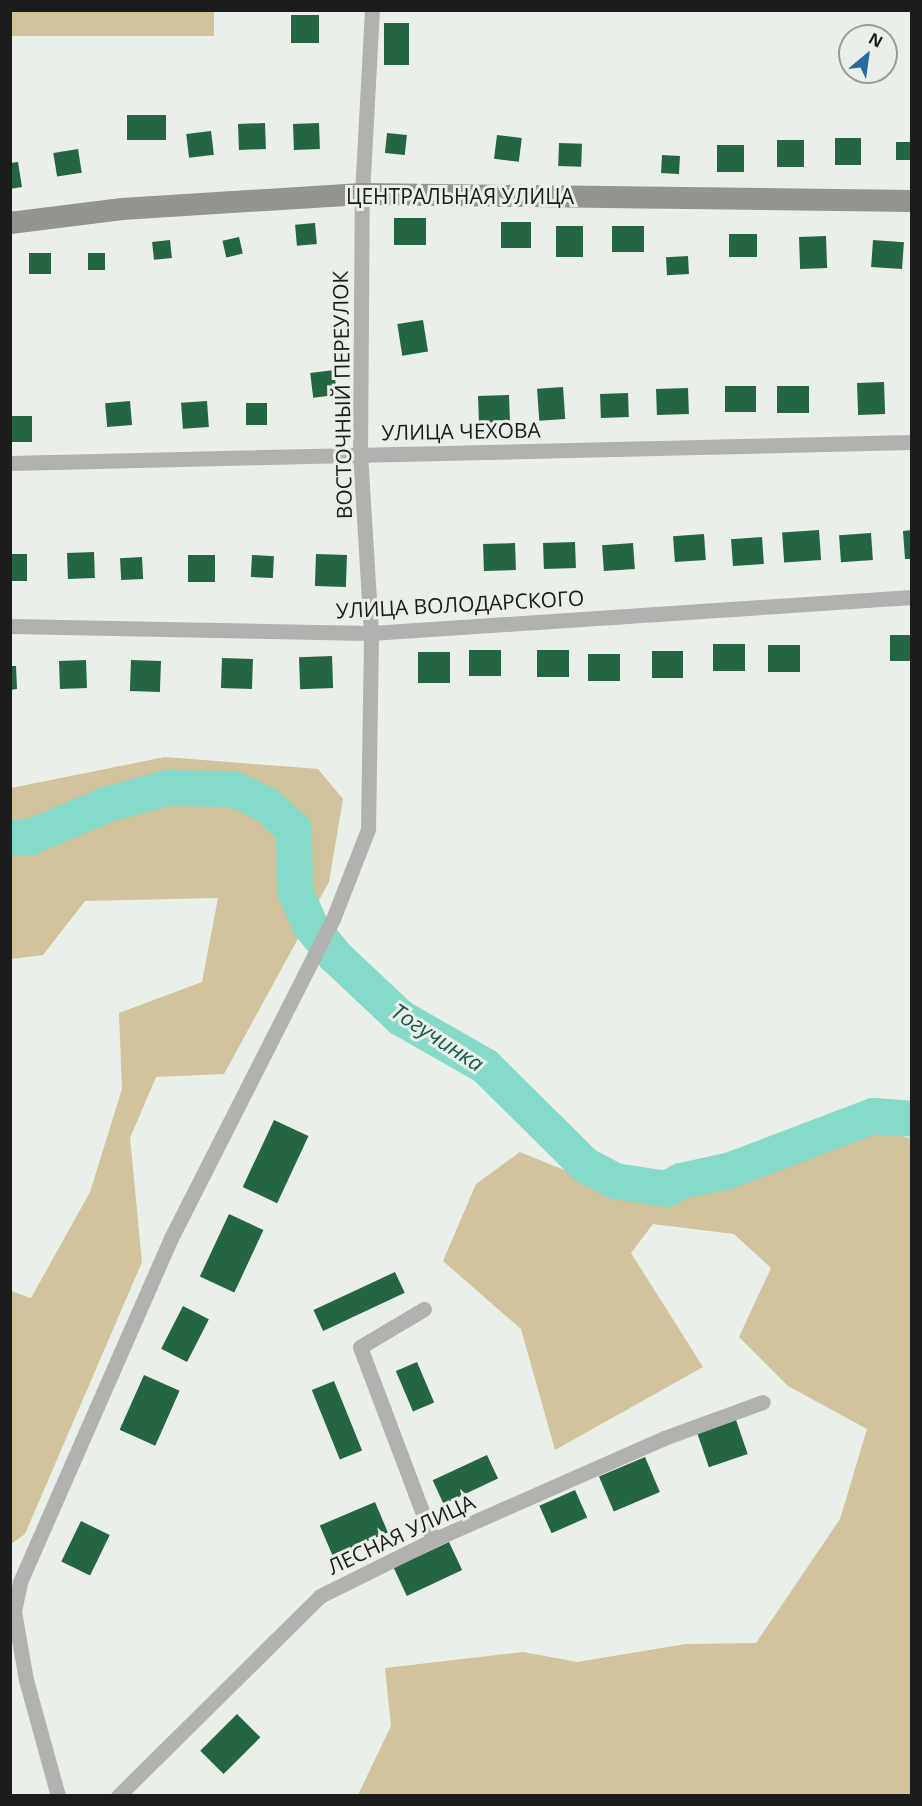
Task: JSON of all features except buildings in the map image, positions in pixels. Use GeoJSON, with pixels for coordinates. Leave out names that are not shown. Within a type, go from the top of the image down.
{"type":"FeatureCollection","features":[{"type":"Feature","properties":{"kind":"main road","name":"ЦЕНТРАЛЬНАЯ УЛИЦА"},"geometry":{"type":"LineString","coordinates":[[10,223],[122,209],[362,194],[912,201]]}},
{"type":"Feature","properties":{"kind":"street","name":"ВОСТОЧНЫЙ ПЕРЕУЛОК"},"geometry":{"type":"LineString","coordinates":[[58,1796],[26,1680],[14,1611],[20,1582],[171,1238],[333,919],[368,829],[371,779],[372,633],[360,454],[362,194],[372,10]]}},
{"type":"Feature","properties":{"kind":"street","name":"УЛИЦА ЧЕХОВА"},"geometry":{"type":"LineString","coordinates":[[10,463],[912,442]]}},
{"type":"Feature","properties":{"kind":"street","name":"УЛИЦА ВОЛОДАРСКОГО"},"geometry":{"type":"LineString","coordinates":[[10,626],[372,633],[912,597]]}},
{"type":"Feature","properties":{"kind":"street"},"geometry":{"type":"LineString","coordinates":[[424,1309],[360,1347],[433,1540]]}},
{"type":"Feature","properties":{"kind":"street","name":"ЛЕСНАЯ УЛИЦА"},"geometry":{"type":"LineString","coordinates":[[118,1796],[320,1596],[433,1540],[663,1438],[762,1402]]}},
{"type":"Feature","properties":{"kind":"shaded area"},"geometry":{"type":"Polygon","coordinates":[[[10,11],[214,11],[214,36],[10,36],[10,11]]]}},
{"type":"Feature","properties":{"kind":"shaded area"},"geometry":{"type":"Polygon","coordinates":[[[165,757],[318,769],[343,799],[329,882],[224,1074],[156,1077],[130,1138],[142,1262],[25,1534],[11,1544],[11,1291],[31,1298],[90,1192],[122,1089],[119,1013],[202,982],[218,898],[85,901],[43,955],[11,959],[11,788],[165,757]]]}},
{"type":"Feature","properties":{"kind":"shaded area"},"geometry":{"type":"Polygon","coordinates":[[[881,1130],[912,1139],[911,1795],[358,1795],[391,1726],[385,1668],[523,1652],[577,1662],[686,1644],[756,1643],[840,1519],[867,1429],[788,1386],[739,1337],[771,1268],[734,1234],[653,1224],[631,1253],[703,1367],[555,1450],[521,1329],[443,1261],[476,1184],[520,1152],[640,1201],[789,1161],[881,1130]]]}},
{"type":"Feature","properties":{"kind":"waterway","name":"Тогучинка"},"geometry":{"type":"LineString","coordinates":[[10,838],[28,838],[108,804],[167,788],[233,789],[267,805],[294,830],[295,891],[310,925],[335,956],[401,1018],[485,1066],[585,1165],[615,1181],[666,1189],[681,1181],[731,1170],[873,1116],[912,1119]]}}]}
